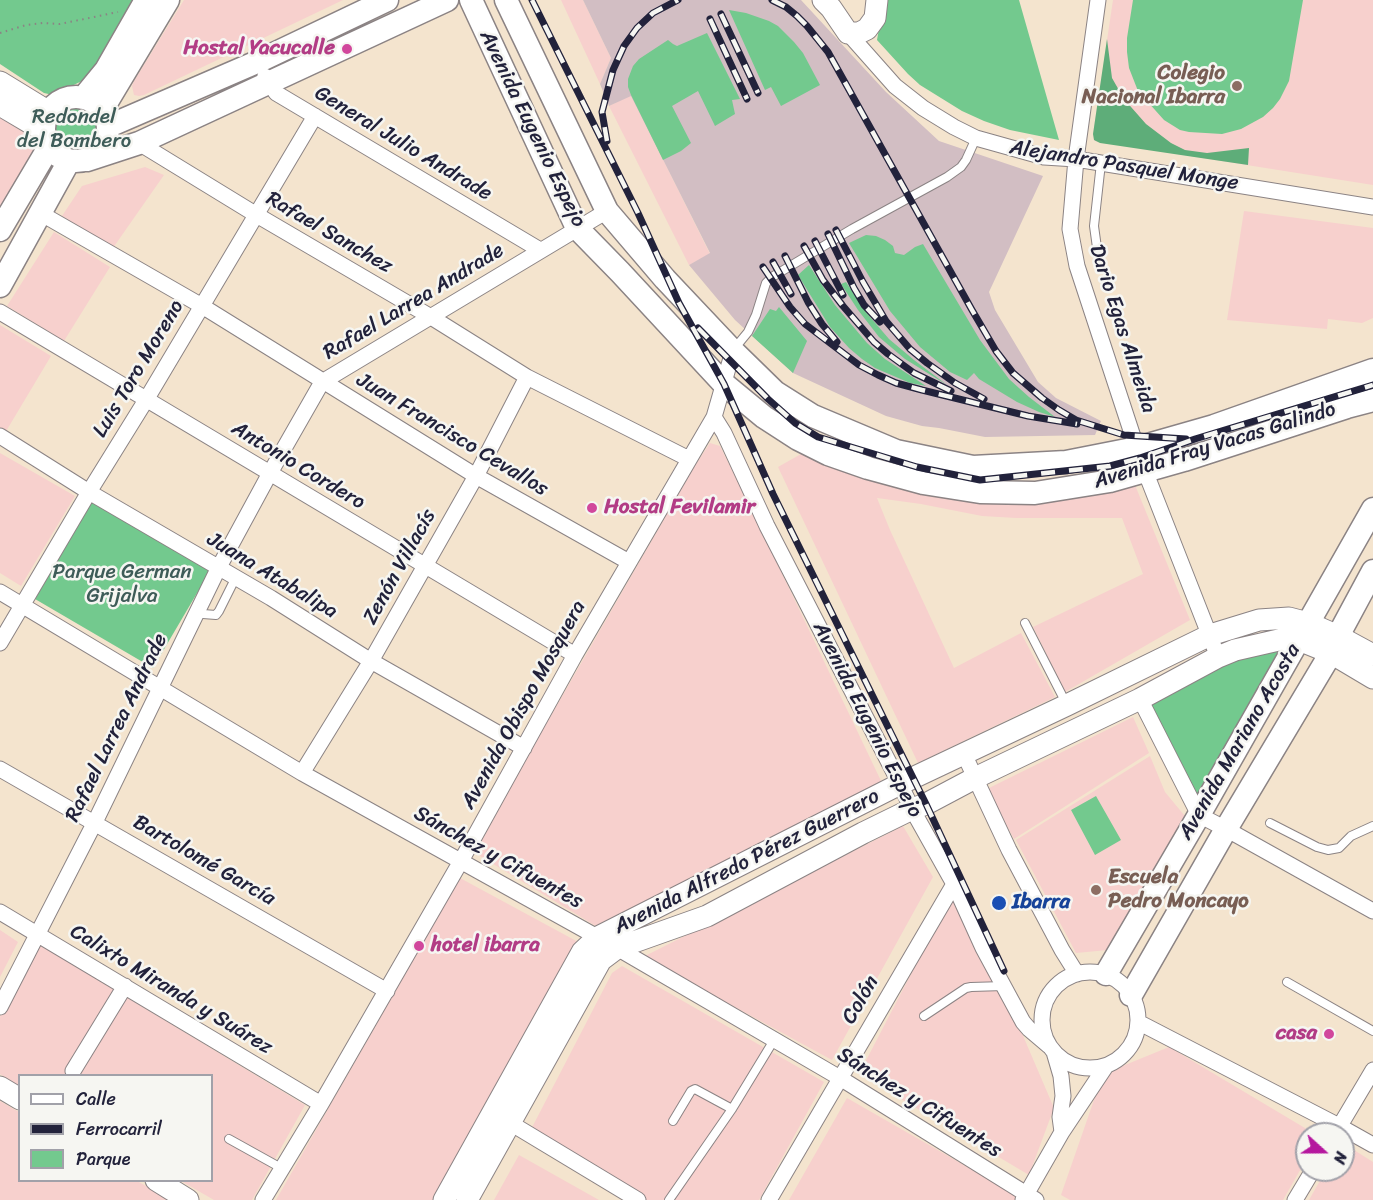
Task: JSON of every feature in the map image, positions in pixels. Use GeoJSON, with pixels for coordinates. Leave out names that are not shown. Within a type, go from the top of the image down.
{"type":"FeatureCollection","features":[{"type":"Feature","properties":{"kind":"main road"},"geometry":{"type":"LineString","coordinates":[[0,230],[60,102],[71,98],[98,111],[257,62],[387,0]]}},
{"type":"Feature","properties":{"kind":"main road"},"geometry":{"type":"LineString","coordinates":[[47,130],[58,156],[78,160],[139,143],[447,0]]}},
{"type":"Feature","properties":{"kind":"main road","name":"Avenida Eugenio Espejo"},"geometry":{"type":"LineString","coordinates":[[471,0],[577,228],[724,384]]}},
{"type":"Feature","properties":{"kind":"main road","name":"Avenida Eugenio Espejo"},"geometry":{"type":"LineString","coordinates":[[506,0],[607,211],[665,279],[733,351]]}},
{"type":"Feature","properties":{"kind":"main road"},"geometry":{"type":"LineString","coordinates":[[0,286],[40,213],[78,160],[98,153],[105,143],[98,111],[157,2]]}},
{"type":"Feature","properties":{"kind":"main road","name":"Avenida Fray Vacas Galindo"},"geometry":{"type":"LineString","coordinates":[[733,351],[774,392],[813,416],[896,451],[973,467],[1066,462],[1137,448],[1214,426],[1373,370]]}},
{"type":"Feature","properties":{"kind":"main road","name":"Avenida Fray Vacas Galindo"},"geometry":{"type":"LineString","coordinates":[[724,384],[764,417],[798,439],[828,454],[922,483],[980,492],[1035,493],[1110,481],[1373,400]]}},
{"type":"Feature","properties":{"kind":"main road"},"geometry":{"type":"LineString","coordinates":[[1347,407],[1373,410]]}},
{"type":"Feature","properties":{"kind":"main road","name":"Avenida Mariano Acosta"},"geometry":{"type":"LineString","coordinates":[[1106,974],[1373,509]]}},
{"type":"Feature","properties":{"kind":"main road","name":"Avenida Mariano Acosta"},"geometry":{"type":"LineString","coordinates":[[1131,995],[1335,644],[1373,571]]}},
{"type":"Feature","properties":{"kind":"street"},"geometry":{"type":"LineString","coordinates":[[848,33],[859,33],[867,29],[875,18],[877,0]]}},
{"type":"Feature","properties":{"kind":"street","name":"Dario Egas Almeida"},"geometry":{"type":"LineString","coordinates":[[1098,0],[1076,159],[1071,229],[1077,266],[1137,448],[1218,657]]}},
{"type":"Feature","properties":{"kind":"street","name":"Alejandro Pasquel Monge"},"geometry":{"type":"LineString","coordinates":[[834,3],[848,33],[895,86],[923,108],[976,138],[1044,157],[1076,159],[1373,207]]}},
{"type":"Feature","properties":{"kind":"street","name":"General Julio Andrade"},"geometry":{"type":"LineString","coordinates":[[257,62],[276,93],[540,250]]}},
{"type":"Feature","properties":{"kind":"street"},"geometry":{"type":"LineString","coordinates":[[0,82],[47,130]]}},
{"type":"Feature","properties":{"kind":"street"},"geometry":{"type":"LineString","coordinates":[[0,105],[47,130]]}},
{"type":"Feature","properties":{"kind":"street","name":"Luis Toro Moreno"},"geometry":{"type":"LineString","coordinates":[[0,644],[315,116]]}},
{"type":"Feature","properties":{"kind":"street","name":"Rafael Sanchez"},"geometry":{"type":"LineString","coordinates":[[139,143],[528,377],[689,459]]}},
{"type":"Feature","properties":{"kind":"street","name":"Rafael Larrea Andrade"},"geometry":{"type":"LineString","coordinates":[[0,1007],[95,822],[219,567],[322,382],[607,211]]}},
{"type":"Feature","properties":{"kind":"street","name":"Juan Francisco Cevallos"},"geometry":{"type":"LineString","coordinates":[[40,213],[202,306],[476,476],[629,562]]}},
{"type":"Feature","properties":{"kind":"street","name":"Antonio Cordero"},"geometry":{"type":"LineString","coordinates":[[0,312],[574,655]]}},
{"type":"Feature","properties":{"kind":"street"},"geometry":{"type":"LineString","coordinates":[[714,417],[733,351]]}},
{"type":"Feature","properties":{"kind":"street","name":"Zenón Villacís"},"geometry":{"type":"LineString","coordinates":[[302,774],[371,662],[476,476],[528,377]]}},
{"type":"Feature","properties":{"kind":"street","name":"Avenida Obispo Mosquera"},"geometry":{"type":"LineString","coordinates":[[263,1200],[387,991],[574,655],[714,417]]}},
{"type":"Feature","properties":{"kind":"street","name":"Avenida Eugenio Espejo"},"geometry":{"type":"LineString","coordinates":[[714,417],[724,433],[767,526],[912,809],[954,884],[983,948],[1023,1022],[1051,1049]]}},
{"type":"Feature","properties":{"kind":"street","name":"Juana Atabalipa"},"geometry":{"type":"LineString","coordinates":[[0,436],[89,492],[236,577],[371,662],[524,748]]}},
{"type":"Feature","properties":{"kind":"street","name":"Sánchez y Cifuentes"},"geometry":{"type":"LineString","coordinates":[[0,592],[302,774],[617,948],[840,1078],[1028,1198]]}},
{"type":"Feature","properties":{"kind":"street","name":"Avenida Alfredo Pérez Guerrero"},"geometry":{"type":"LineString","coordinates":[[444,1200],[501,1118],[601,960],[617,948],[707,916],[863,833],[1140,699],[1218,657],[1235,650],[1303,632],[1289,618],[1258,620],[1210,635],[900,784],[598,938],[582,952],[501,1118],[467,1200]]}},
{"type":"Feature","properties":{"kind":"street"},"geometry":{"type":"LineString","coordinates":[[1303,632],[1373,655]]}},
{"type":"Feature","properties":{"kind":"street"},"geometry":{"type":"LineString","coordinates":[[1335,644],[1373,678]]}},
{"type":"Feature","properties":{"kind":"street"},"geometry":{"type":"LineString","coordinates":[[1140,699],[1199,815],[1373,911]]}},
{"type":"Feature","properties":{"kind":"street"},"geometry":{"type":"LineString","coordinates":[[964,754],[1009,850],[1077,974]]}},
{"type":"Feature","properties":{"kind":"street","name":"Bartolomé García"},"geometry":{"type":"LineString","coordinates":[[0,769],[387,991]]}},
{"type":"Feature","properties":{"kind":"street","name":"Colón"},"geometry":{"type":"LineString","coordinates":[[769,1200],[954,884]]}},
{"type":"Feature","properties":{"kind":"street","name":"Calixto Miranda y Suárez"},"geometry":{"type":"LineString","coordinates":[[0,912],[321,1104]]}},
{"type":"Feature","properties":{"kind":"street"},"geometry":{"type":"LineString","coordinates":[[1051,1049],[1065,1062],[1078,1067],[1092,1069],[1106,1066],[1119,1059],[1129,1049],[1136,1036],[1137,1008],[1131,995],[1120,982],[1106,974],[1091,972],[1077,974],[1064,980],[1053,990],[1045,1003],[1042,1017],[1043,1032],[1061,1076],[1062,1132]]}},
{"type":"Feature","properties":{"kind":"street"},"geometry":{"type":"LineString","coordinates":[[73,1071],[125,986]]}},
{"type":"Feature","properties":{"kind":"street"},"geometry":{"type":"LineString","coordinates":[[1138,1022],[1322,1122]]}},
{"type":"Feature","properties":{"kind":"street"},"geometry":{"type":"LineString","coordinates":[[1028,1198],[1062,1132],[1106,1066]]}},
{"type":"Feature","properties":{"kind":"street"},"geometry":{"type":"LineString","coordinates":[[1342,1122],[1373,1070]]}},
{"type":"Feature","properties":{"kind":"street"},"geometry":{"type":"LineString","coordinates":[[0,1087],[18,1098]]}},
{"type":"Feature","properties":{"kind":"street"},"geometry":{"type":"LineString","coordinates":[[501,1118],[638,1200]]}},
{"type":"Feature","properties":{"kind":"street"},"geometry":{"type":"LineString","coordinates":[[1355,1138],[1373,1145]]}},
{"type":"Feature","properties":{"kind":"street"},"geometry":{"type":"LineString","coordinates":[[159,1182],[188,1200]]}},
{"type":"Feature","properties":{"kind":"street"},"geometry":{"type":"LineString","coordinates":[[1295,1200],[1306,1182]]}},
{"type":"Feature","properties":{"kind":"lane"},"geometry":{"type":"LineString","coordinates":[[733,351],[748,332],[766,283],[772,277],[852,229],[947,177],[961,167],[976,138]]}},
{"type":"Feature","properties":{"kind":"lane"},"geometry":{"type":"LineString","coordinates":[[1098,255],[1094,226],[1101,163]]}},
{"type":"Feature","properties":{"kind":"lane"},"geometry":{"type":"LineString","coordinates":[[198,611],[203,614],[216,615],[236,577]]}},
{"type":"Feature","properties":{"kind":"lane"},"geometry":{"type":"LineString","coordinates":[[1025,623],[1067,705]]}},
{"type":"Feature","properties":{"kind":"lane"},"geometry":{"type":"LineString","coordinates":[[1270,822],[1317,847],[1328,850],[1339,848],[1351,836],[1373,826]]}},
{"type":"Feature","properties":{"kind":"lane"},"geometry":{"type":"LineString","coordinates":[[1287,982],[1373,1031]]}},
{"type":"Feature","properties":{"kind":"lane"},"geometry":{"type":"LineString","coordinates":[[924,1016],[966,988],[1004,986]]}},
{"type":"Feature","properties":{"kind":"lane"},"geometry":{"type":"LineString","coordinates":[[669,1200],[732,1109],[774,1040]]}},
{"type":"Feature","properties":{"kind":"lane"},"geometry":{"type":"LineString","coordinates":[[673,1121],[692,1090],[695,1089],[732,1109]]}},
{"type":"Feature","properties":{"kind":"lane"},"geometry":{"type":"LineString","coordinates":[[229,1139],[283,1169]]}},
{"type":"Feature","properties":{"kind":"path"},"geometry":{"type":"LineString","coordinates":[[0,33],[26,25],[60,24],[125,10]]}},
{"type":"Feature","properties":{"kind":"shaded area"},"geometry":{"type":"Polygon","coordinates":[[[184,0],[343,0],[144,95],[134,95],[132,86],[134,81],[184,0]]]}},
{"type":"Feature","properties":{"kind":"shaded area"},"geometry":{"type":"Polygon","coordinates":[[[561,0],[583,0],[611,58],[600,84],[561,0]]]}},
{"type":"Feature","properties":{"kind":"shaded area"},"geometry":{"type":"Polygon","coordinates":[[[583,0],[801,0],[886,92],[939,141],[1043,176],[989,292],[995,310],[1038,382],[1056,398],[1101,421],[1095,435],[985,437],[922,426],[886,416],[793,373],[735,320],[689,265],[710,253],[631,96],[609,106],[600,84],[611,58],[583,0]]]}},
{"type":"Feature","properties":{"kind":"shaded area","name":"Colegio Nacional Ibarra"},"geometry":{"type":"Polygon","coordinates":[[[1113,0],[1373,0],[1373,185],[1095,141],[1093,134],[1113,0]]]}},
{"type":"Feature","properties":{"kind":"shaded area"},"geometry":{"type":"Polygon","coordinates":[[[631,95],[710,254],[689,265],[609,106],[631,95]]]}},
{"type":"Feature","properties":{"kind":"shaded area"},"geometry":{"type":"Polygon","coordinates":[[[0,118],[45,145],[0,218],[0,118]]]}},
{"type":"Feature","properties":{"kind":"shaded area"},"geometry":{"type":"Polygon","coordinates":[[[145,167],[164,175],[113,248],[62,216],[82,186],[145,167]]]}},
{"type":"Feature","properties":{"kind":"shaded area"},"geometry":{"type":"Polygon","coordinates":[[[1244,211],[1373,228],[1373,318],[1362,323],[1328,319],[1327,329],[1227,320],[1244,211]]]}},
{"type":"Feature","properties":{"kind":"shaded area"},"geometry":{"type":"Polygon","coordinates":[[[54,232],[110,267],[64,341],[7,306],[54,232]]]}},
{"type":"Feature","properties":{"kind":"shaded area"},"geometry":{"type":"Polygon","coordinates":[[[0,325],[51,356],[5,433],[0,429],[0,325]]]}},
{"type":"Feature","properties":{"kind":"shaded area"},"geometry":{"type":"Polygon","coordinates":[[[710,443],[720,446],[882,783],[599,928],[475,853],[534,745],[710,443]]]}},
{"type":"Feature","properties":{"kind":"shaded area"},"geometry":{"type":"Polygon","coordinates":[[[0,453],[75,496],[21,586],[0,573],[0,453]]]}},
{"type":"Feature","properties":{"kind":"shaded area"},"geometry":{"type":"Polygon","coordinates":[[[801,454],[869,479],[1135,485],[1190,620],[1065,692],[1033,627],[1143,574],[1122,518],[982,516],[877,498],[954,668],[1021,633],[1055,697],[918,763],[778,467],[801,454]]]}},
{"type":"Feature","properties":{"kind":"shaded area"},"geometry":{"type":"Polygon","coordinates":[[[1133,717],[1149,753],[1014,839],[987,789],[1133,717]]]}},
{"type":"Feature","properties":{"kind":"shaded area","name":"Escuela Pedro Moncayo"},"geometry":{"type":"Polygon","coordinates":[[[1150,756],[1165,792],[1189,821],[1108,950],[1076,953],[1016,840],[1150,756]]]}},
{"type":"Feature","properties":{"kind":"shaded area"},"geometry":{"type":"Polygon","coordinates":[[[903,826],[933,877],[832,1060],[643,957],[903,826]]]}},
{"type":"Feature","properties":{"kind":"shaded area"},"geometry":{"type":"Polygon","coordinates":[[[460,878],[580,943],[440,1200],[276,1200],[460,878]]]}},
{"type":"Feature","properties":{"kind":"shaded area"},"geometry":{"type":"Polygon","coordinates":[[[951,897],[1021,1031],[1054,1108],[1029,1175],[859,1074],[951,897]]]}},
{"type":"Feature","properties":{"kind":"shaded area"},"geometry":{"type":"Polygon","coordinates":[[[0,930],[18,942],[0,977],[0,930]]]}},
{"type":"Feature","properties":{"kind":"shaded area"},"geometry":{"type":"Polygon","coordinates":[[[37,943],[305,1105],[252,1200],[214,1200],[183,1182],[213,1182],[213,1074],[18,1074],[18,1085],[0,1074],[0,1017],[37,943]]]}},
{"type":"Feature","properties":{"kind":"shaded area"},"geometry":{"type":"Polygon","coordinates":[[[622,966],[824,1082],[759,1200],[637,1200],[526,1139],[612,973],[622,966]]]}},
{"type":"Feature","properties":{"kind":"shaded area"},"geometry":{"type":"Polygon","coordinates":[[[1169,1047],[1295,1122],[1295,1179],[1283,1200],[1070,1200],[1061,1195],[1103,1074],[1169,1047]]]}},
{"type":"Feature","properties":{"kind":"shaded area"},"geometry":{"type":"Polygon","coordinates":[[[847,1098],[1018,1196],[1016,1200],[789,1200],[847,1098]]]}},
{"type":"Feature","properties":{"kind":"shaded area"},"geometry":{"type":"Polygon","coordinates":[[[0,1101],[18,1111],[18,1182],[139,1182],[171,1200],[0,1200],[0,1101]]]}},
{"type":"Feature","properties":{"kind":"shaded area"},"geometry":{"type":"Polygon","coordinates":[[[1355,1151],[1373,1162],[1373,1200],[1309,1200],[1319,1182],[1355,1182],[1355,1151]]]}},
{"type":"Feature","properties":{"kind":"shaded area"},"geometry":{"type":"Polygon","coordinates":[[[519,1155],[599,1200],[494,1200],[519,1155]]]}},
{"type":"Feature","properties":{"kind":"green space"},"geometry":{"type":"Polygon","coordinates":[[[0,0],[138,0],[96,77],[84,80],[53,95],[44,93],[0,64],[0,0]]]}},
{"type":"Feature","properties":{"kind":"green space"},"geometry":{"type":"Polygon","coordinates":[[[884,0],[1019,0],[1059,140],[1010,130],[984,121],[962,111],[920,85],[877,40],[884,0]]]}},
{"type":"Feature","properties":{"kind":"green space"},"geometry":{"type":"Polygon","coordinates":[[[1133,0],[1303,0],[1289,81],[1280,99],[1263,117],[1241,129],[1222,134],[1180,130],[1164,120],[1138,91],[1129,68],[1127,38],[1133,0]]]}},
{"type":"Feature","properties":{"kind":"green space"},"geometry":{"type":"Polygon","coordinates":[[[729,10],[746,13],[778,26],[803,53],[820,85],[781,106],[771,87],[765,90],[729,10]]]}},
{"type":"Feature","properties":{"kind":"green space"},"geometry":{"type":"Polygon","coordinates":[[[707,33],[740,99],[732,100],[735,114],[715,126],[698,91],[672,106],[691,143],[663,160],[631,95],[628,79],[633,66],[639,59],[668,40],[677,46],[707,33]]]}},
{"type":"Feature","properties":{"kind":"green space"},"geometry":{"type":"Polygon","coordinates":[[[1107,39],[1112,78],[1124,99],[1146,124],[1171,143],[1185,150],[1207,153],[1249,148],[1248,165],[1100,143],[1094,140],[1107,39]]]}},
{"type":"Feature","properties":{"kind":"green space","name":"Redondel del Bombero"},"geometry":{"type":"Polygon","coordinates":[[[69,106],[79,106],[91,113],[98,125],[98,135],[91,147],[79,154],[69,154],[54,143],[50,135],[50,125],[61,110],[69,106]]]}},
{"type":"Feature","properties":{"kind":"green space"},"geometry":{"type":"Polygon","coordinates":[[[866,235],[885,240],[893,246],[895,253],[904,255],[923,244],[980,340],[1009,379],[1055,417],[1017,402],[979,379],[974,373],[967,380],[950,372],[920,347],[890,311],[849,243],[866,235]]]}},
{"type":"Feature","properties":{"kind":"green space"},"geometry":{"type":"Polygon","coordinates":[[[809,265],[835,305],[867,343],[885,359],[926,386],[910,383],[875,368],[849,348],[830,327],[798,275],[809,265]]]}},
{"type":"Feature","properties":{"kind":"green space"},"geometry":{"type":"Polygon","coordinates":[[[846,282],[865,311],[889,339],[947,385],[905,359],[879,337],[841,284],[846,282]]]}},
{"type":"Feature","properties":{"kind":"green space"},"geometry":{"type":"Polygon","coordinates":[[[779,307],[807,341],[793,373],[752,336],[770,309],[776,311],[779,307]]]}},
{"type":"Feature","properties":{"kind":"green space","name":"Parque German Grijalva"},"geometry":{"type":"Polygon","coordinates":[[[92,501],[210,571],[153,668],[35,599],[92,501]]]}},
{"type":"Feature","properties":{"kind":"green space"},"geometry":{"type":"Polygon","coordinates":[[[1287,646],[1196,798],[1147,702],[1234,657],[1287,646]]]}},
{"type":"Feature","properties":{"kind":"green space"},"geometry":{"type":"Polygon","coordinates":[[[1096,796],[1121,840],[1095,855],[1071,810],[1096,796]]]}},
{"type":"Feature","properties":{"kind":"railway"},"geometry":{"type":"LineString","coordinates":[[532,0],[638,213],[679,303],[724,384],[773,494],[926,804],[1004,971]]}},
{"type":"Feature","properties":{"kind":"railway"},"geometry":{"type":"LineString","coordinates":[[607,141],[602,112],[613,70],[624,46],[637,28],[653,13],[678,0]]}},
{"type":"Feature","properties":{"kind":"railway"},"geometry":{"type":"LineString","coordinates":[[772,0],[797,16],[828,52],[972,310],[996,351],[1013,373],[1042,398],[1076,420],[1124,435],[1186,439]]}},
{"type":"Feature","properties":{"kind":"railway"},"geometry":{"type":"LineString","coordinates":[[721,14],[758,93]]}},
{"type":"Feature","properties":{"kind":"railway"},"geometry":{"type":"LineString","coordinates":[[710,19],[747,99]]}},
{"type":"Feature","properties":{"kind":"railway"},"geometry":{"type":"LineString","coordinates":[[836,230],[886,321],[910,349],[955,383],[984,399]]}},
{"type":"Feature","properties":{"kind":"railway"},"geometry":{"type":"LineString","coordinates":[[828,234],[864,305],[880,322]]}},
{"type":"Feature","properties":{"kind":"railway"},"geometry":{"type":"LineString","coordinates":[[815,241],[843,295]]}},
{"type":"Feature","properties":{"kind":"railway"},"geometry":{"type":"LineString","coordinates":[[804,246],[823,280],[874,342],[914,373],[951,391]]}},
{"type":"Feature","properties":{"kind":"railway"},"geometry":{"type":"LineString","coordinates":[[785,256],[808,302],[837,342]]}},
{"type":"Feature","properties":{"kind":"railway"},"geometry":{"type":"LineString","coordinates":[[773,262],[791,294]]}},
{"type":"Feature","properties":{"kind":"railway"},"geometry":{"type":"LineString","coordinates":[[763,267],[790,307],[805,324],[859,365],[878,375],[922,390],[1028,416],[1077,424]]}},
{"type":"Feature","properties":{"kind":"railway"},"geometry":{"type":"LineString","coordinates":[[698,328],[768,399],[795,423],[818,437],[917,467],[980,480],[1110,466],[1373,385]]}},
{"type":"Feature","properties":{"kind":"place","name":"Hostal Yacucalle"},"geometry":{"type":"Point","coordinates":[347,49]}},
{"type":"Feature","properties":{"kind":"place","name":"Colegio Nacional Ibarra"},"geometry":{"type":"Point","coordinates":[1237,86]}},
{"type":"Feature","properties":{"kind":"place","name":"Hostal Fevilamir"},"geometry":{"type":"Point","coordinates":[592,508]}},
{"type":"Feature","properties":{"kind":"place","name":"Escuela Pedro Moncayo"},"geometry":{"type":"Point","coordinates":[1096,890]}},
{"type":"Feature","properties":{"kind":"place","name":"Ibarra"},"geometry":{"type":"Point","coordinates":[999,903]}},
{"type":"Feature","properties":{"kind":"place","name":"hotel ibarra"},"geometry":{"type":"Point","coordinates":[419,946]}},
{"type":"Feature","properties":{"kind":"place","name":"casa"},"geometry":{"type":"Point","coordinates":[1329,1034]}}]}
